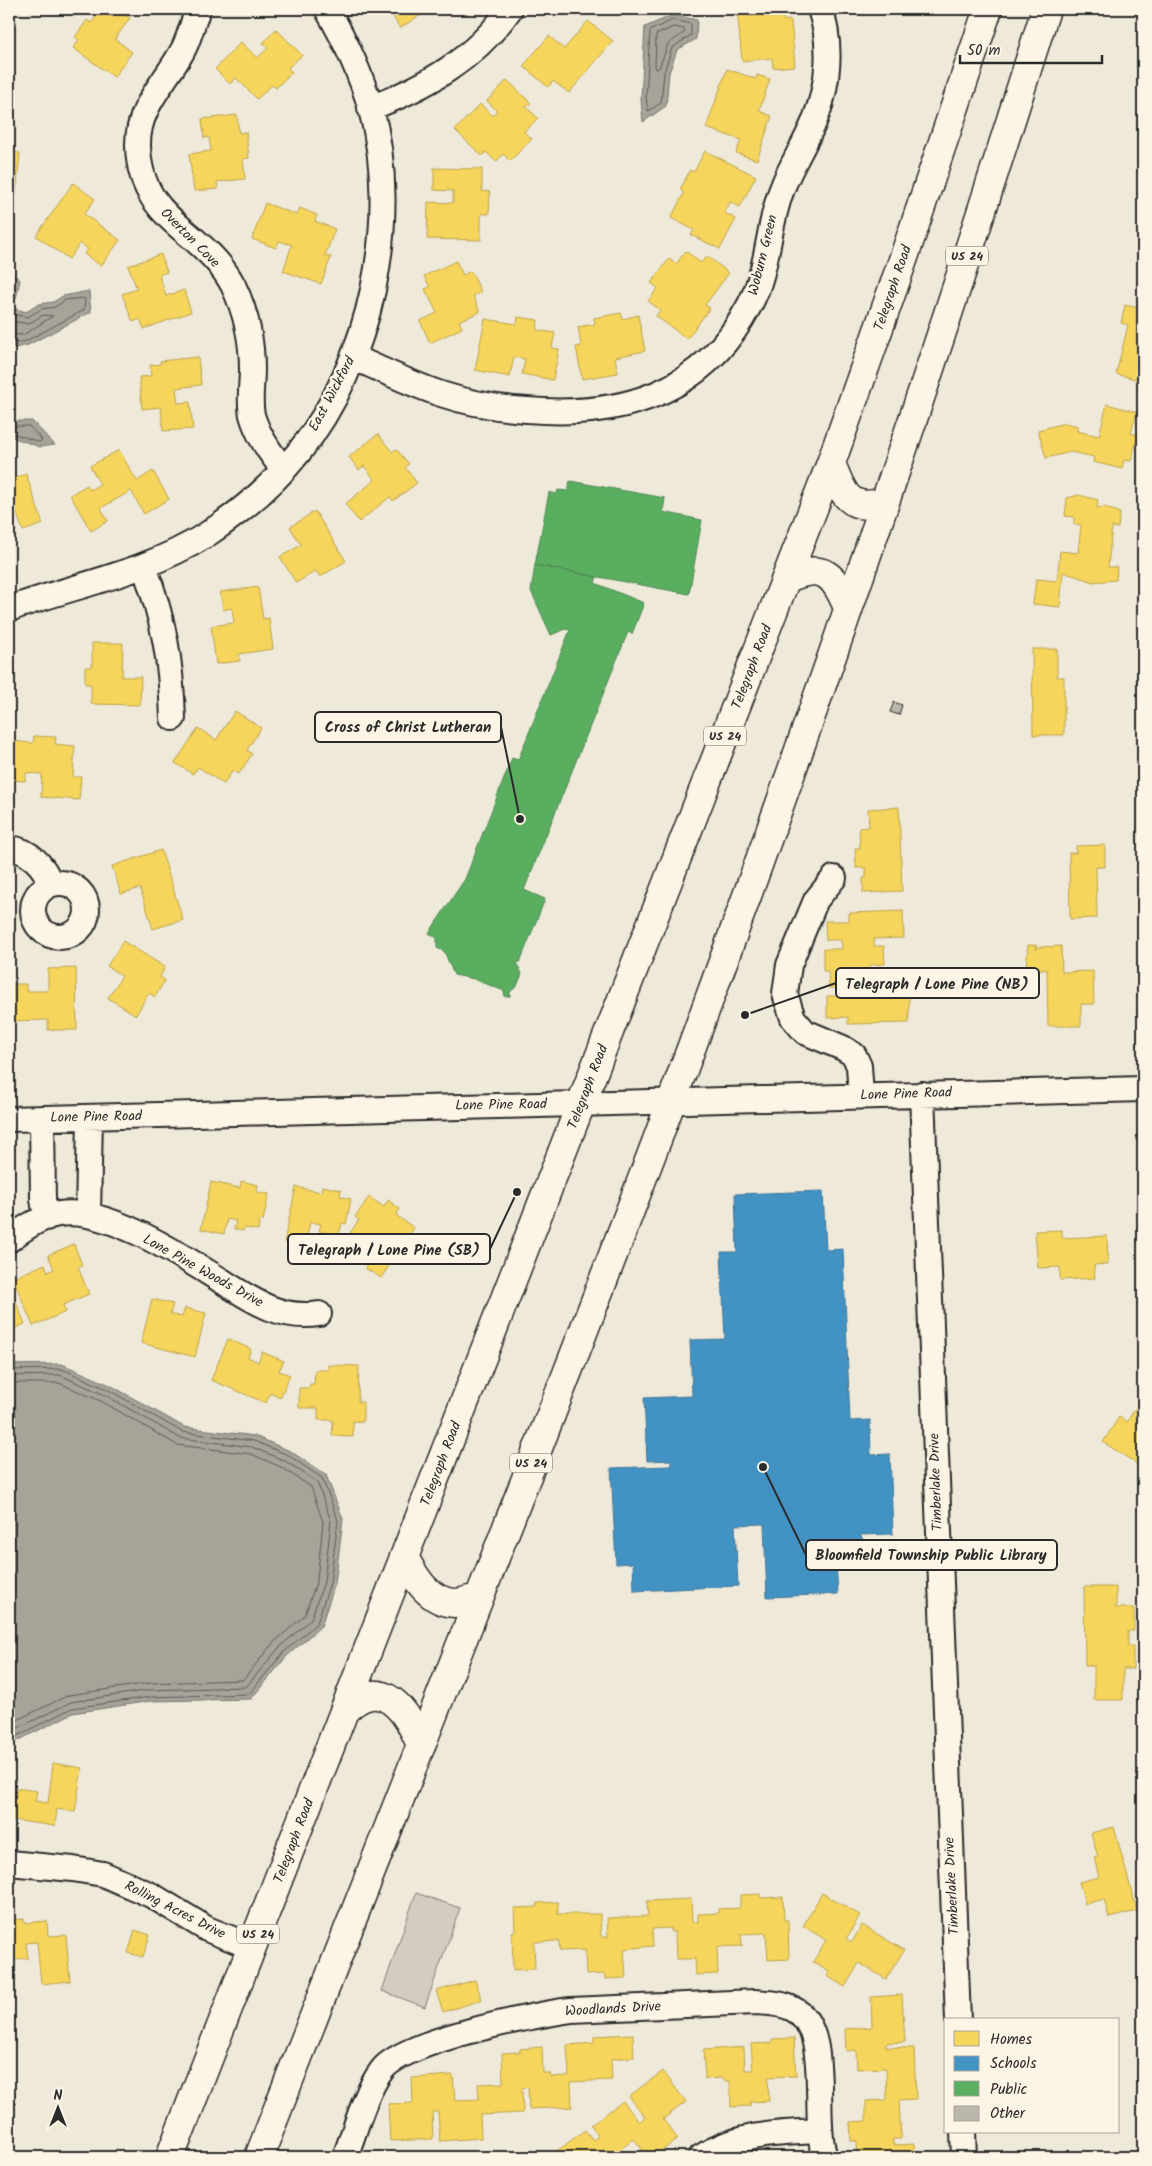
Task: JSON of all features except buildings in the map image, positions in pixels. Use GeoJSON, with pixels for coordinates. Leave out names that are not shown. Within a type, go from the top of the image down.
{"type":"FeatureCollection","features":[{"type":"Feature","properties":{"kind":"highway","name":"Telegraph Road"},"geometry":{"type":"LineString","coordinates":[[170,2157],[831,463],[903,260],[988,9]]}},
{"type":"Feature","properties":{"kind":"highway","name":"US 24"},"geometry":{"type":"LineString","coordinates":[[259,2157],[671,1101],[776,814],[885,501],[1046,9]]}},
{"type":"Feature","properties":{"kind":"highway"},"geometry":{"type":"LineString","coordinates":[[831,463],[842,491],[855,503],[872,506],[885,501]]}},
{"type":"Feature","properties":{"kind":"highway"},"geometry":{"type":"LineString","coordinates":[[786,579],[805,571],[824,572],[835,581],[848,608]]}},
{"type":"Feature","properties":{"kind":"highway"},"geometry":{"type":"LineString","coordinates":[[404,1557],[416,1579],[438,1598],[456,1603],[478,1598]]}},
{"type":"Feature","properties":{"kind":"highway"},"geometry":{"type":"LineString","coordinates":[[344,1710],[353,1702],[363,1697],[379,1696],[388,1698],[405,1713],[421,1745]]}},
{"type":"Feature","properties":{"kind":"street","name":"Overton Cove"},"geometry":{"type":"LineString","coordinates":[[198,9],[184,48],[143,114],[140,123],[138,145],[140,164],[145,187],[155,203],[168,219],[206,250],[232,284],[246,319],[251,343],[252,413],[263,442],[284,470]]}},
{"type":"Feature","properties":{"kind":"street","name":"East Wickford"},"geometry":{"type":"LineString","coordinates":[[9,609],[144,566],[180,550],[230,518],[256,498],[284,470],[316,427],[339,387],[366,322],[372,296],[381,232],[379,149],[370,108],[343,38],[327,9]]}},
{"type":"Feature","properties":{"kind":"street"},"geometry":{"type":"LineString","coordinates":[[370,108],[428,83],[454,67],[486,38],[510,9]]}},
{"type":"Feature","properties":{"kind":"street","name":"Woburn Green"},"geometry":{"type":"LineString","coordinates":[[353,357],[442,395],[480,404],[548,412],[591,410],[634,404],[676,386],[696,371],[730,339],[750,304],[759,283],[777,201],[796,156],[816,118],[826,80],[828,56],[820,9]]}},
{"type":"Feature","properties":{"kind":"street"},"geometry":{"type":"LineString","coordinates":[[144,566],[160,610],[165,634],[172,688],[172,718]]}},
{"type":"Feature","properties":{"kind":"street"},"geometry":{"type":"LineString","coordinates":[[9,848],[28,855],[40,864],[51,884]]}},
{"type":"Feature","properties":{"kind":"street"},"geometry":{"type":"LineString","coordinates":[[834,878],[816,900],[789,965],[785,994],[789,1009],[801,1029],[812,1037],[843,1048],[854,1056],[860,1066],[861,1096]]}},
{"type":"Feature","properties":{"kind":"street","name":"Lone Pine Road"},"geometry":{"type":"LineString","coordinates":[[9,1118],[1143,1089]]}},
{"type":"Feature","properties":{"kind":"street","name":"Timberlake Drive"},"geometry":{"type":"LineString","coordinates":[[922,1094],[958,2018]]}},
{"type":"Feature","properties":{"kind":"street"},"geometry":{"type":"LineString","coordinates":[[88,1215],[90,1117]]}},
{"type":"Feature","properties":{"kind":"street"},"geometry":{"type":"LineString","coordinates":[[42,1118],[43,1199],[46,1218]]}},
{"type":"Feature","properties":{"kind":"street","name":"Lone Pine Woods Drive"},"geometry":{"type":"LineString","coordinates":[[9,1240],[30,1224],[46,1218],[60,1214],[88,1215],[111,1222],[171,1250],[257,1304],[284,1314],[302,1316],[319,1314]]}},
{"type":"Feature","properties":{"kind":"street","name":"Rolling Acres Drive"},"geometry":{"type":"LineString","coordinates":[[9,1864],[73,1869],[102,1874],[151,1895],[207,1929],[252,1947]]}},
{"type":"Feature","properties":{"kind":"street","name":"Woodlands Drive"},"geometry":{"type":"LineString","coordinates":[[345,2157],[374,2081],[390,2061],[408,2050],[522,2018],[571,2010],[755,2002],[777,2004],[793,2009],[804,2017],[812,2028],[816,2041],[818,2131],[825,2157]]}},
{"type":"Feature","properties":{"kind":"street"},"geometry":{"type":"LineString","coordinates":[[701,2157],[741,2139],[786,2132],[818,2131]]}},
{"type":"Feature","properties":{"kind":"street"},"geometry":{"type":"LineString","coordinates":[[963,2134],[964,2157]]}},
{"type":"Feature","properties":{"kind":"shaded area"},"geometry":{"type":"Polygon","coordinates":[[[416,1893],[460,1908],[425,2007],[382,1991],[416,1893]]]}},
{"type":"Feature","properties":{"kind":"water"},"geometry":{"type":"Polygon","coordinates":[[[673,15],[697,20],[696,39],[677,50],[669,73],[666,106],[643,122],[641,99],[645,27],[673,15]]]}},
{"type":"Feature","properties":{"kind":"water"},"geometry":{"type":"Polygon","coordinates":[[[9,270],[20,280],[16,299],[9,300],[9,270]]]}},
{"type":"Feature","properties":{"kind":"water"},"geometry":{"type":"Polygon","coordinates":[[[89,291],[91,312],[28,345],[15,348],[9,344],[9,318],[13,308],[26,312],[39,304],[53,302],[63,296],[89,291]]]}},
{"type":"Feature","properties":{"kind":"water"},"geometry":{"type":"Polygon","coordinates":[[[9,421],[32,421],[55,445],[40,447],[9,436],[9,421]]]}},
{"type":"Feature","properties":{"kind":"water"},"geometry":{"type":"Polygon","coordinates":[[[62,1364],[110,1385],[184,1427],[255,1436],[290,1451],[326,1475],[343,1519],[335,1584],[321,1626],[287,1656],[251,1699],[151,1701],[73,1713],[17,1741],[9,1739],[9,1365],[62,1364]]]}},
{"type":"Feature","properties":{"kind":"place","name":"Cross of Christ Lutheran"},"geometry":{"type":"Point","coordinates":[520,819]}},
{"type":"Feature","properties":{"kind":"place","name":"Telegraph / Lone Pine (NB)"},"geometry":{"type":"Point","coordinates":[745,1015]}},
{"type":"Feature","properties":{"kind":"place","name":"Telegraph / Lone Pine (SB)"},"geometry":{"type":"Point","coordinates":[517,1192]}},
{"type":"Feature","properties":{"kind":"place","name":"Bloomfield Township Public Library"},"geometry":{"type":"Point","coordinates":[763,1467]}}]}
